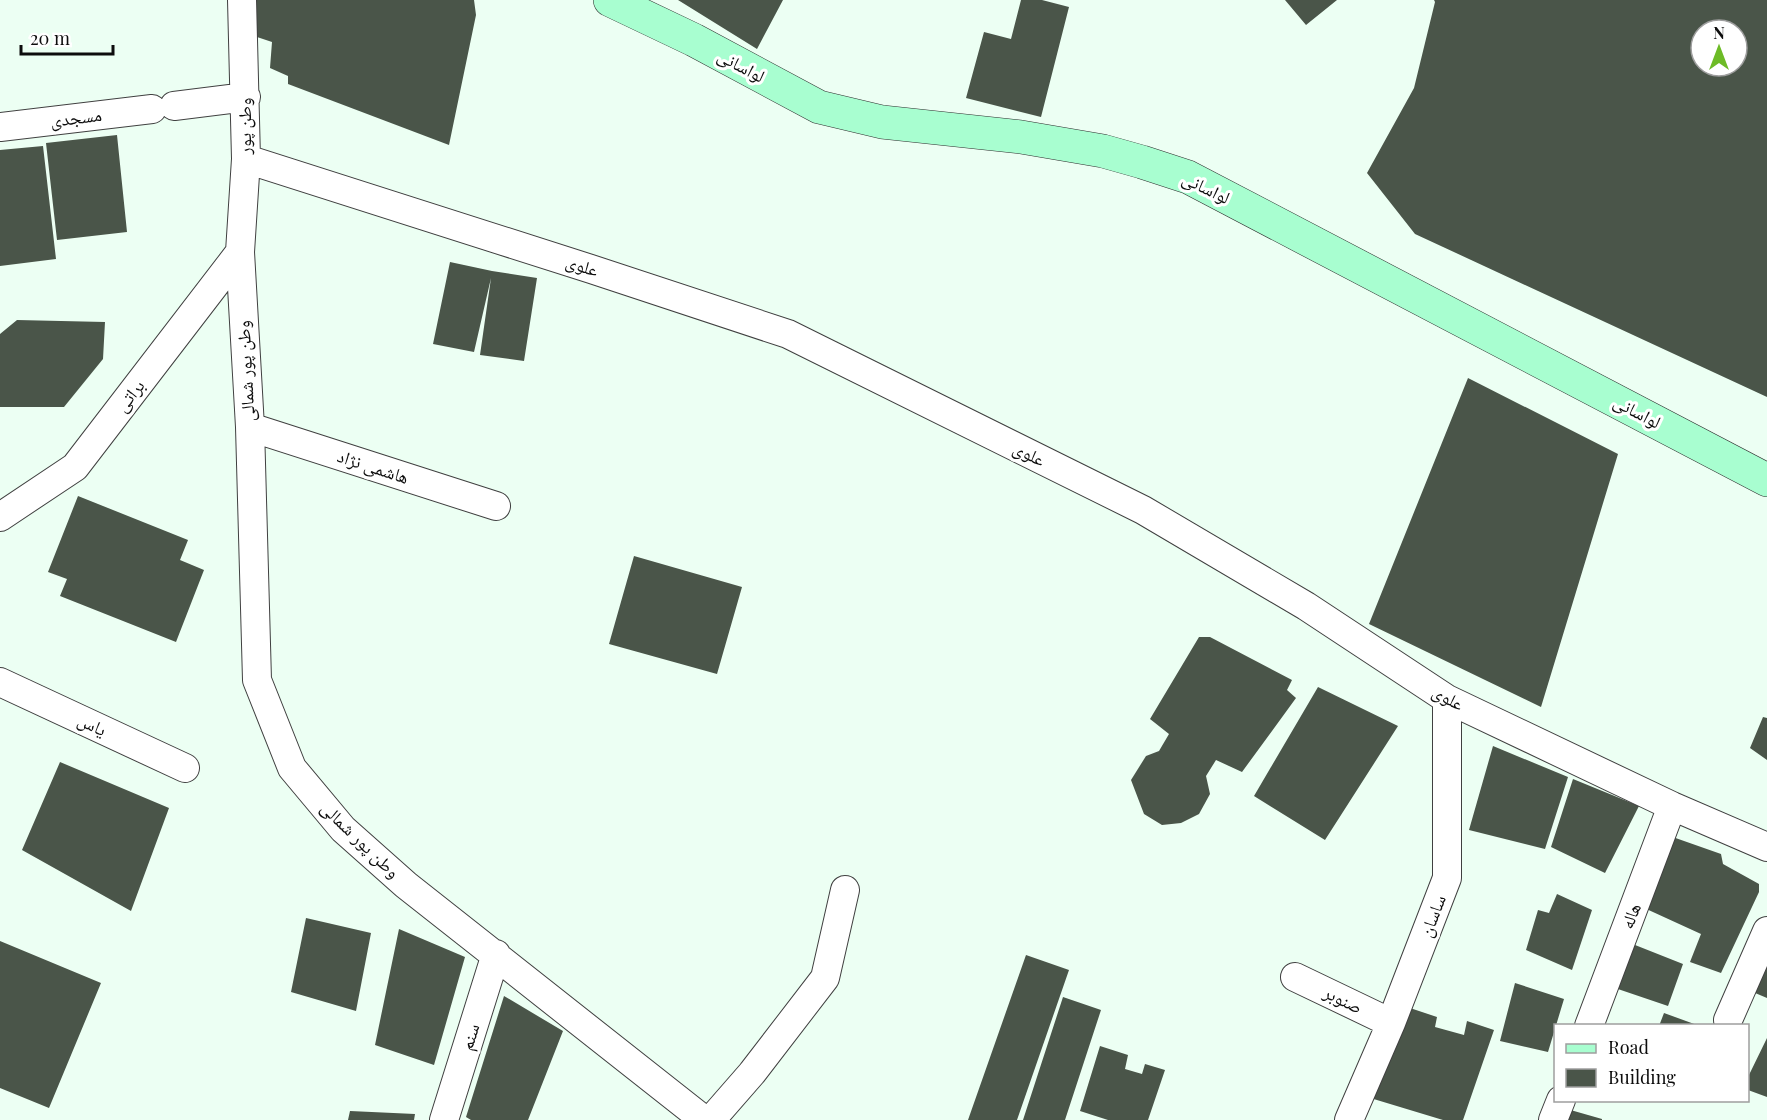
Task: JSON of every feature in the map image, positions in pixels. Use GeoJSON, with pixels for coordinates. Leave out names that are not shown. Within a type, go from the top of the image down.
{"type":"FeatureCollection","features":[{"type":"Feature","properties":{"kind":"main road","name":"لواسانی"},"geometry":{"type":"LineString","coordinates":[[610,0],[694,40],[819,107],[882,122],[1021,138],[1103,151],[1188,177],[1767,480]]}},
{"type":"Feature","properties":{"kind":"street","name":"وطن پور"},"geometry":{"type":"LineString","coordinates":[[240,252],[246,159],[242,0]]}},
{"type":"Feature","properties":{"kind":"street","name":"مسجدی"},"geometry":{"type":"LineString","coordinates":[[0,127],[246,97]]}},
{"type":"Feature","properties":{"kind":"street","name":"علوی"},"geometry":{"type":"LineString","coordinates":[[246,159],[788,334],[1143,510],[1305,606],[1448,699],[1672,806],[1767,847]]}},
{"type":"Feature","properties":{"kind":"street","name":"وطن پور شمالی"},"geometry":{"type":"LineString","coordinates":[[240,252],[250,428],[257,680],[292,768],[344,829],[406,885],[704,1120]]}},
{"type":"Feature","properties":{"kind":"street","name":"براتی"},"geometry":{"type":"LineString","coordinates":[[0,517],[75,467],[240,252]]}},
{"type":"Feature","properties":{"kind":"street","name":"هاشمی نژاد"},"geometry":{"type":"LineString","coordinates":[[250,428],[496,506]]}},
{"type":"Feature","properties":{"kind":"street","name":"یاس"},"geometry":{"type":"LineString","coordinates":[[0,682],[185,768]]}},
{"type":"Feature","properties":{"kind":"street","name":"ساسان"},"geometry":{"type":"LineString","coordinates":[[1349,1120],[1391,1023],[1448,878],[1448,699]]}},
{"type":"Feature","properties":{"kind":"street","name":"هاله"},"geometry":{"type":"LineString","coordinates":[[1590,1024],[1672,806]]}},
{"type":"Feature","properties":{"kind":"street"},"geometry":{"type":"LineString","coordinates":[[711,1120],[752,1073],[825,978],[845,890]]}},
{"type":"Feature","properties":{"kind":"street"},"geometry":{"type":"LineString","coordinates":[[1728,1020],[1767,932]]}},
{"type":"Feature","properties":{"kind":"street","name":"سنم"},"geometry":{"type":"LineString","coordinates":[[444,1120],[496,954]]}},
{"type":"Feature","properties":{"kind":"street","name":"صنوبر"},"geometry":{"type":"LineString","coordinates":[[1295,977],[1391,1023]]}},
{"type":"Feature","properties":{"kind":"street"},"geometry":{"type":"LineString","coordinates":[[1553,1120],[1561,1102]]}},
{"type":"Feature","properties":{"kind":"building"},"geometry":{"type":"Polygon","coordinates":[[[255,0],[474,0],[476,15],[449,145],[288,84],[288,76],[270,68],[272,42],[254,36],[255,0]]]}},
{"type":"Feature","properties":{"kind":"building"},"geometry":{"type":"Polygon","coordinates":[[[678,0],[783,0],[757,49],[678,0]]]}},
{"type":"Feature","properties":{"kind":"building"},"geometry":{"type":"Polygon","coordinates":[[[1021,0],[1042,0],[1069,7],[1041,117],[966,98],[984,32],[1011,39],[1021,0]]]}},
{"type":"Feature","properties":{"kind":"building"},"geometry":{"type":"Polygon","coordinates":[[[1285,0],[1337,0],[1306,25],[1285,0]]]}},
{"type":"Feature","properties":{"kind":"building"},"geometry":{"type":"Polygon","coordinates":[[[1434,0],[1767,0],[1767,397],[1415,234],[1367,173],[1414,88],[1434,0]]]}},
{"type":"Feature","properties":{"kind":"building"},"geometry":{"type":"Polygon","coordinates":[[[117,135],[127,232],[57,240],[46,143],[117,135]]]}},
{"type":"Feature","properties":{"kind":"building"},"geometry":{"type":"Polygon","coordinates":[[[43,146],[56,259],[0,266],[0,150],[43,146]]]}},
{"type":"Feature","properties":{"kind":"building"},"geometry":{"type":"Polygon","coordinates":[[[450,262],[537,278],[524,361],[480,355],[491,278],[474,352],[433,344],[450,262]]]}},
{"type":"Feature","properties":{"kind":"building"},"geometry":{"type":"Polygon","coordinates":[[[17,320],[105,322],[103,359],[64,407],[0,407],[0,334],[17,320]]]}},
{"type":"Feature","properties":{"kind":"building"},"geometry":{"type":"Polygon","coordinates":[[[1468,378],[1618,454],[1541,707],[1369,624],[1468,378]]]}},
{"type":"Feature","properties":{"kind":"building"},"geometry":{"type":"Polygon","coordinates":[[[78,496],[188,540],[180,560],[204,570],[176,642],[60,596],[67,579],[48,572],[78,496]]]}},
{"type":"Feature","properties":{"kind":"building"},"geometry":{"type":"Polygon","coordinates":[[[634,556],[742,587],[717,674],[609,644],[634,556]]]}},
{"type":"Feature","properties":{"kind":"building"},"geometry":{"type":"Polygon","coordinates":[[[1199,637],[1210,637],[1292,680],[1287,690],[1296,698],[1242,772],[1216,760],[1206,776],[1210,794],[1199,814],[1181,823],[1162,825],[1144,814],[1131,780],[1146,756],[1159,751],[1169,734],[1150,719],[1199,637]]]}},
{"type":"Feature","properties":{"kind":"building"},"geometry":{"type":"Polygon","coordinates":[[[1318,687],[1398,726],[1325,840],[1254,796],[1318,687]]]}},
{"type":"Feature","properties":{"kind":"building"},"geometry":{"type":"Polygon","coordinates":[[[1763,717],[1767,718],[1767,760],[1750,748],[1763,717]]]}},
{"type":"Feature","properties":{"kind":"building"},"geometry":{"type":"Polygon","coordinates":[[[1493,746],[1568,777],[1545,849],[1469,830],[1493,746]]]}},
{"type":"Feature","properties":{"kind":"building"},"geometry":{"type":"Polygon","coordinates":[[[60,762],[169,808],[131,911],[22,850],[60,762]]]}},
{"type":"Feature","properties":{"kind":"building"},"geometry":{"type":"Polygon","coordinates":[[[1573,779],[1639,806],[1605,873],[1551,847],[1573,779]]]}},
{"type":"Feature","properties":{"kind":"building"},"geometry":{"type":"Polygon","coordinates":[[[1667,835],[1721,854],[1723,864],[1759,884],[1759,892],[1721,973],[1690,962],[1701,934],[1642,907],[1667,835]]]}},
{"type":"Feature","properties":{"kind":"building"},"geometry":{"type":"Polygon","coordinates":[[[1557,894],[1592,910],[1572,970],[1526,950],[1538,910],[1549,913],[1557,894]]]}},
{"type":"Feature","properties":{"kind":"building"},"geometry":{"type":"Polygon","coordinates":[[[306,918],[371,933],[356,1011],[291,992],[306,918]]]}},
{"type":"Feature","properties":{"kind":"building"},"geometry":{"type":"Polygon","coordinates":[[[399,929],[465,957],[434,1065],[375,1045],[399,929]]]}},
{"type":"Feature","properties":{"kind":"building"},"geometry":{"type":"Polygon","coordinates":[[[0,941],[101,983],[49,1108],[0,1088],[0,941]]]}},
{"type":"Feature","properties":{"kind":"building"},"geometry":{"type":"Polygon","coordinates":[[[1630,943],[1683,964],[1668,1006],[1612,987],[1630,943]]]}},
{"type":"Feature","properties":{"kind":"building"},"geometry":{"type":"Polygon","coordinates":[[[1767,947],[1767,998],[1748,990],[1767,947]]]}},
{"type":"Feature","properties":{"kind":"building"},"geometry":{"type":"Polygon","coordinates":[[[1026,955],[1069,970],[1017,1120],[968,1120],[1026,955]]]}},
{"type":"Feature","properties":{"kind":"building"},"geometry":{"type":"Polygon","coordinates":[[[1515,983],[1564,999],[1556,1024],[1554,1024],[1548,1052],[1500,1041],[1515,983]]]}},
{"type":"Feature","properties":{"kind":"building"},"geometry":{"type":"Polygon","coordinates":[[[504,996],[563,1031],[528,1120],[471,1120],[466,1117],[504,996]]]}},
{"type":"Feature","properties":{"kind":"building"},"geometry":{"type":"Polygon","coordinates":[[[1063,997],[1101,1010],[1065,1120],[1023,1120],[1063,997]]]}},
{"type":"Feature","properties":{"kind":"building"},"geometry":{"type":"Polygon","coordinates":[[[1404,1006],[1437,1017],[1435,1027],[1464,1035],[1467,1021],[1494,1030],[1463,1120],[1443,1120],[1367,1097],[1404,1006]]]}},
{"type":"Feature","properties":{"kind":"building"},"geometry":{"type":"Polygon","coordinates":[[[1664,1013],[1694,1024],[1660,1024],[1664,1013]]]}},
{"type":"Feature","properties":{"kind":"building"},"geometry":{"type":"Polygon","coordinates":[[[1767,1038],[1767,1097],[1749,1090],[1749,1075],[1767,1038]]]}},
{"type":"Feature","properties":{"kind":"building"},"geometry":{"type":"Polygon","coordinates":[[[1100,1046],[1128,1055],[1125,1069],[1142,1074],[1145,1064],[1165,1070],[1148,1120],[1108,1120],[1080,1111],[1100,1046]]]}},
{"type":"Feature","properties":{"kind":"building"},"geometry":{"type":"Polygon","coordinates":[[[1567,1109],[1602,1119],[1602,1120],[1563,1120],[1567,1109]]]}},
{"type":"Feature","properties":{"kind":"building"},"geometry":{"type":"Polygon","coordinates":[[[350,1111],[415,1114],[414,1120],[348,1120],[350,1111]]]}}]}
